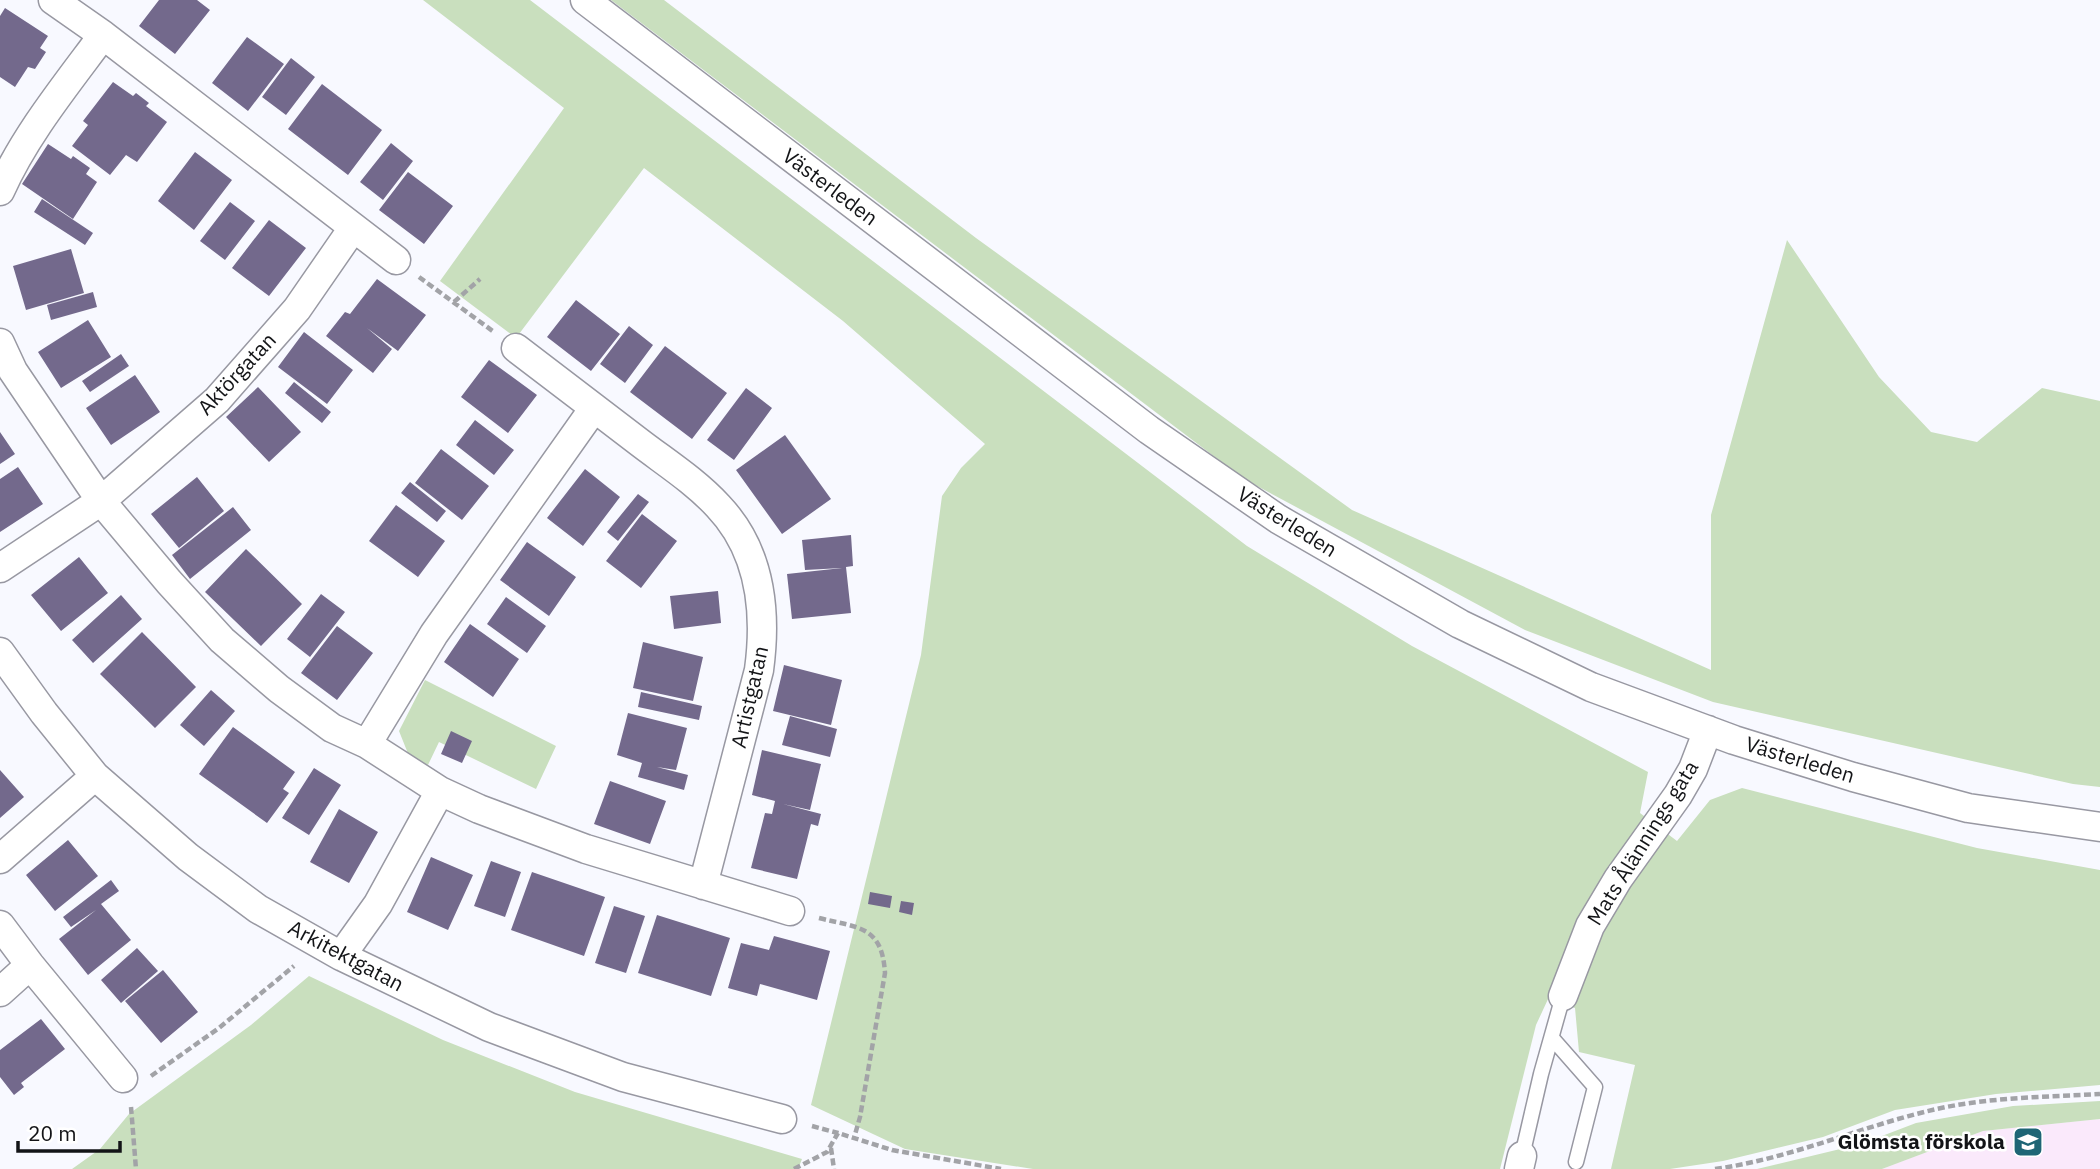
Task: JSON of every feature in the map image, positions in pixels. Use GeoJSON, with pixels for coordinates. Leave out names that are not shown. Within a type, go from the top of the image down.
{"type":"FeatureCollection","features":[{"type":"Feature","properties":{"kind":"street"},"geometry":{"type":"LineString","coordinates":[[53,0],[103,35],[396,260]]}},
{"type":"Feature","properties":{"kind":"street","name":"Västerleden"},"geometry":{"type":"LineString","coordinates":[[585,0],[1116,405],[1278,519],[1460,624],[1591,687],[1708,730],[1853,777],[1968,808],[2100,827]]}},
{"type":"Feature","properties":{"kind":"street"},"geometry":{"type":"LineString","coordinates":[[0,191],[9,170],[48,110],[103,35]]}},
{"type":"Feature","properties":{"kind":"street","name":"Aktörgatan"},"geometry":{"type":"LineString","coordinates":[[0,568],[101,501],[217,400],[297,309],[353,228]]}},
{"type":"Feature","properties":{"kind":"street"},"geometry":{"type":"LineString","coordinates":[[0,343],[13,371],[101,501],[222,640],[279,689],[332,728],[367,744],[440,791],[479,809],[586,849],[790,911]]}},
{"type":"Feature","properties":{"kind":"street","name":"Artistgatan"},"geometry":{"type":"LineString","coordinates":[[516,348],[686,478],[718,506],[741,537],[755,568],[762,604],[764,635],[759,670],[703,885]]}},
{"type":"Feature","properties":{"kind":"street"},"geometry":{"type":"LineString","coordinates":[[367,744],[455,603],[594,408]]}},
{"type":"Feature","properties":{"kind":"street","name":"Arkitektgatan"},"geometry":{"type":"LineString","coordinates":[[0,652],[44,713],[95,776],[198,864],[258,909],[341,956],[489,1027],[623,1077],[782,1119]]}},
{"type":"Feature","properties":{"kind":"street","name":"Mats Ålännings gata"},"geometry":{"type":"LineString","coordinates":[[1563,996],[1590,926],[1618,879],[1678,795],[1693,769],[1708,730]]}},
{"type":"Feature","properties":{"kind":"street"},"geometry":{"type":"LineString","coordinates":[[0,859],[95,776]]}},
{"type":"Feature","properties":{"kind":"street"},"geometry":{"type":"LineString","coordinates":[[341,956],[378,904],[440,791]]}},
{"type":"Feature","properties":{"kind":"street"},"geometry":{"type":"LineString","coordinates":[[0,925],[127,1084]]}},
{"type":"Feature","properties":{"kind":"street"},"geometry":{"type":"LineString","coordinates":[[0,992],[30,965]]}},
{"type":"Feature","properties":{"kind":"lane"},"geometry":{"type":"LineString","coordinates":[[1520,1163],[1563,996]]}},
{"type":"Feature","properties":{"kind":"lane"},"geometry":{"type":"LineString","coordinates":[[1552,1038],[1595,1087],[1576,1162]]}},
{"type":"Feature","properties":{"kind":"path"},"geometry":{"type":"LineString","coordinates":[[396,260],[516,348]]}},
{"type":"Feature","properties":{"kind":"path"},"geometry":{"type":"LineString","coordinates":[[454,302],[480,279]]}},
{"type":"Feature","properties":{"kind":"path"},"geometry":{"type":"LineString","coordinates":[[790,911],[866,930],[878,942],[884,957],[885,973],[854,1138]]}},
{"type":"Feature","properties":{"kind":"path"},"geometry":{"type":"LineString","coordinates":[[136,1169],[127,1084],[219,1028],[299,961],[312,939]]}},
{"type":"Feature","properties":{"kind":"path"},"geometry":{"type":"LineString","coordinates":[[1715,1169],[1803,1150],[1947,1107],[1996,1100],[2100,1094]]}},
{"type":"Feature","properties":{"kind":"path"},"geometry":{"type":"LineString","coordinates":[[834,1169],[831,1148],[838,1133],[916,1155],[1002,1169]]}},
{"type":"Feature","properties":{"kind":"path"},"geometry":{"type":"LineString","coordinates":[[794,1169],[831,1148]]}},
{"type":"Feature","properties":{"kind":"shaded area","name":"Glömsta förskola"},"geometry":{"type":"Polygon","coordinates":[[[2100,1119],[2100,1169],[1882,1169],[1983,1131],[2100,1119]]]}},
{"type":"Feature","properties":{"kind":"green space"},"geometry":{"type":"Polygon","coordinates":[[[423,0],[530,0],[1247,546],[1412,646],[1648,772],[1640,813],[1677,841],[1710,800],[1742,788],[1977,848],[2100,870],[2100,1085],[1996,1094],[1895,1110],[1823,1137],[1723,1161],[1670,1169],[1611,1169],[1635,1065],[1579,1052],[1575,1008],[1549,997],[1536,1025],[1500,1169],[1033,1169],[905,1149],[811,1105],[921,655],[942,496],[961,468],[985,444],[843,321],[644,168],[516,338],[440,281],[564,108],[423,0]]]}},
{"type":"Feature","properties":{"kind":"green space"},"geometry":{"type":"Polygon","coordinates":[[[611,0],[664,0],[976,238],[1352,510],[1711,670],[1711,515],[1787,240],[1879,377],[1931,432],[1977,442],[2042,388],[2100,401],[2100,787],[2073,784],[1713,702],[1525,630],[1244,479],[611,0]]]}},
{"type":"Feature","properties":{"kind":"green space"},"geometry":{"type":"Polygon","coordinates":[[[425,680],[556,746],[536,789],[439,742],[428,765],[409,756],[399,731],[425,680]]]}},
{"type":"Feature","properties":{"kind":"green space"},"geometry":{"type":"Polygon","coordinates":[[[309,976],[443,1040],[575,1092],[802,1159],[798,1169],[72,1169],[100,1149],[129,1114],[251,1025],[309,976]]]}},
{"type":"Feature","properties":{"kind":"green space"},"geometry":{"type":"Polygon","coordinates":[[[2100,1101],[2100,1119],[1983,1131],[1882,1169],[1757,1169],[1861,1144],[1916,1123],[2013,1106],[2100,1101]]]}},
{"type":"Feature","properties":{"kind":"building"},"geometry":{"type":"Polygon","coordinates":[[[159,0],[197,0],[210,10],[175,54],[139,26],[159,0]]]}},
{"type":"Feature","properties":{"kind":"building"},"geometry":{"type":"Polygon","coordinates":[[[5,8],[48,36],[40,48],[46,52],[35,69],[28,67],[15,87],[0,77],[0,16],[5,8]]]}},
{"type":"Feature","properties":{"kind":"building"},"geometry":{"type":"Polygon","coordinates":[[[247,37],[284,64],[248,111],[212,83],[247,37]]]}},
{"type":"Feature","properties":{"kind":"building"},"geometry":{"type":"Polygon","coordinates":[[[291,58],[315,77],[286,115],[262,97],[291,58]]]}},
{"type":"Feature","properties":{"kind":"building"},"geometry":{"type":"Polygon","coordinates":[[[113,82],[133,96],[136,93],[149,103],[146,106],[167,122],[137,162],[126,155],[110,175],[72,146],[88,125],[83,121],[113,82]]]}},
{"type":"Feature","properties":{"kind":"building"},"geometry":{"type":"Polygon","coordinates":[[[322,84],[382,130],[348,175],[288,129],[322,84]]]}},
{"type":"Feature","properties":{"kind":"building"},"geometry":{"type":"Polygon","coordinates":[[[391,143],[413,161],[383,200],[360,182],[391,143]]]}},
{"type":"Feature","properties":{"kind":"building"},"geometry":{"type":"Polygon","coordinates":[[[48,144],[90,168],[86,174],[97,182],[73,219],[22,184],[48,144]]]}},
{"type":"Feature","properties":{"kind":"building"},"geometry":{"type":"Polygon","coordinates":[[[195,152],[232,180],[194,230],[158,201],[195,152]]]}},
{"type":"Feature","properties":{"kind":"building"},"geometry":{"type":"Polygon","coordinates":[[[408,172],[453,206],[424,244],[379,210],[408,172]]]}},
{"type":"Feature","properties":{"kind":"building"},"geometry":{"type":"Polygon","coordinates":[[[42,199],[93,233],[85,245],[34,212],[42,199]]]}},
{"type":"Feature","properties":{"kind":"building"},"geometry":{"type":"Polygon","coordinates":[[[230,202],[255,221],[225,260],[200,241],[230,202]]]}},
{"type":"Feature","properties":{"kind":"building"},"geometry":{"type":"Polygon","coordinates":[[[269,220],[306,248],[269,296],[232,268],[269,220]]]}},
{"type":"Feature","properties":{"kind":"building"},"geometry":{"type":"Polygon","coordinates":[[[71,249],[84,293],[26,310],[13,266],[71,249]]]}},
{"type":"Feature","properties":{"kind":"building"},"geometry":{"type":"Polygon","coordinates":[[[377,279],[426,315],[398,351],[367,328],[392,349],[373,373],[326,336],[345,312],[350,314],[377,279]]]}},
{"type":"Feature","properties":{"kind":"building"},"geometry":{"type":"Polygon","coordinates":[[[93,292],[97,307],[51,320],[47,305],[93,292]]]}},
{"type":"Feature","properties":{"kind":"building"},"geometry":{"type":"Polygon","coordinates":[[[576,300],[620,334],[591,371],[547,337],[576,300]]]}},
{"type":"Feature","properties":{"kind":"building"},"geometry":{"type":"Polygon","coordinates":[[[88,320],[111,357],[61,388],[38,352],[88,320]]]}},
{"type":"Feature","properties":{"kind":"building"},"geometry":{"type":"Polygon","coordinates":[[[629,326],[653,345],[625,383],[600,364],[629,326]]]}},
{"type":"Feature","properties":{"kind":"building"},"geometry":{"type":"Polygon","coordinates":[[[304,332],[353,370],[327,404],[278,367],[304,332]]]}},
{"type":"Feature","properties":{"kind":"building"},"geometry":{"type":"Polygon","coordinates":[[[665,346],[727,393],[692,439],[630,392],[665,346]]]}},
{"type":"Feature","properties":{"kind":"building"},"geometry":{"type":"Polygon","coordinates":[[[121,354],[129,366],[90,392],[82,381],[121,354]]]}},
{"type":"Feature","properties":{"kind":"building"},"geometry":{"type":"Polygon","coordinates":[[[489,360],[537,395],[508,433],[461,397],[489,360]]]}},
{"type":"Feature","properties":{"kind":"building"},"geometry":{"type":"Polygon","coordinates":[[[135,375],[160,412],[111,445],[86,408],[135,375]]]}},
{"type":"Feature","properties":{"kind":"building"},"geometry":{"type":"Polygon","coordinates":[[[294,382],[331,412],[322,423],[285,393],[294,382]]]}},
{"type":"Feature","properties":{"kind":"building"},"geometry":{"type":"Polygon","coordinates":[[[258,387],[301,432],[269,462],[226,417],[258,387]]]}},
{"type":"Feature","properties":{"kind":"building"},"geometry":{"type":"Polygon","coordinates":[[[746,388],[772,408],[734,460],[707,440],[746,388]]]}},
{"type":"Feature","properties":{"kind":"building"},"geometry":{"type":"Polygon","coordinates":[[[475,420],[514,450],[494,475],[456,445],[475,420]]]}},
{"type":"Feature","properties":{"kind":"building"},"geometry":{"type":"Polygon","coordinates":[[[0,432],[15,454],[0,464],[0,432]]]}},
{"type":"Feature","properties":{"kind":"building"},"geometry":{"type":"Polygon","coordinates":[[[785,435],[831,499],[782,534],[736,470],[785,435]]]}},
{"type":"Feature","properties":{"kind":"building"},"geometry":{"type":"Polygon","coordinates":[[[441,449],[489,486],[462,520],[415,483],[441,449]]]}},
{"type":"Feature","properties":{"kind":"building"},"geometry":{"type":"Polygon","coordinates":[[[18,467],[43,504],[0,532],[0,479],[18,467]]]}},
{"type":"Feature","properties":{"kind":"building"},"geometry":{"type":"Polygon","coordinates":[[[585,469],[620,497],[583,546],[547,518],[585,469]]]}},
{"type":"Feature","properties":{"kind":"building"},"geometry":{"type":"Polygon","coordinates":[[[197,477],[224,511],[179,548],[151,514],[197,477]]]}},
{"type":"Feature","properties":{"kind":"building"},"geometry":{"type":"Polygon","coordinates":[[[410,482],[446,511],[437,522],[401,493],[410,482]]]}},
{"type":"Feature","properties":{"kind":"building"},"geometry":{"type":"Polygon","coordinates":[[[638,494],[649,502],[618,541],[607,532],[638,494]]]}},
{"type":"Feature","properties":{"kind":"building"},"geometry":{"type":"Polygon","coordinates":[[[396,505],[445,541],[418,577],[369,541],[396,505]]]}},
{"type":"Feature","properties":{"kind":"building"},"geometry":{"type":"Polygon","coordinates":[[[233,507],[251,530],[190,579],[172,555],[233,507]]]}},
{"type":"Feature","properties":{"kind":"building"},"geometry":{"type":"Polygon","coordinates":[[[642,514],[677,541],[641,588],[606,561],[642,514]]]}},
{"type":"Feature","properties":{"kind":"building"},"geometry":{"type":"Polygon","coordinates":[[[851,535],[853,566],[846,567],[851,613],[792,619],[787,574],[842,568],[805,570],[802,540],[851,535]]]}},
{"type":"Feature","properties":{"kind":"building"},"geometry":{"type":"Polygon","coordinates":[[[527,542],[576,577],[549,616],[500,580],[527,542]]]}},
{"type":"Feature","properties":{"kind":"building"},"geometry":{"type":"Polygon","coordinates":[[[246,549],[302,604],[261,646],[205,592],[246,549]]]}},
{"type":"Feature","properties":{"kind":"building"},"geometry":{"type":"Polygon","coordinates":[[[79,557],[108,593],[61,631],[31,595],[79,557]]]}},
{"type":"Feature","properties":{"kind":"building"},"geometry":{"type":"Polygon","coordinates":[[[718,591],[721,623],[674,629],[670,596],[718,591]]]}},
{"type":"Feature","properties":{"kind":"building"},"geometry":{"type":"Polygon","coordinates":[[[321,594],[345,612],[310,657],[287,639],[321,594]]]}},
{"type":"Feature","properties":{"kind":"building"},"geometry":{"type":"Polygon","coordinates":[[[121,595],[142,619],[93,663],[72,640],[121,595]]]}},
{"type":"Feature","properties":{"kind":"building"},"geometry":{"type":"Polygon","coordinates":[[[506,597],[546,626],[527,653],[487,624],[506,597]]]}},
{"type":"Feature","properties":{"kind":"building"},"geometry":{"type":"Polygon","coordinates":[[[470,624],[519,659],[493,697],[444,662],[470,624]]]}},
{"type":"Feature","properties":{"kind":"building"},"geometry":{"type":"Polygon","coordinates":[[[337,626],[373,653],[337,700],[301,673],[337,626]]]}},
{"type":"Feature","properties":{"kind":"building"},"geometry":{"type":"Polygon","coordinates":[[[142,632],[196,687],[155,728],[100,674],[142,632]]]}},
{"type":"Feature","properties":{"kind":"building"},"geometry":{"type":"Polygon","coordinates":[[[643,642],[703,657],[693,701],[633,688],[643,642]]]}},
{"type":"Feature","properties":{"kind":"building"},"geometry":{"type":"Polygon","coordinates":[[[784,665],[842,680],[831,725],[773,711],[784,665]]]}},
{"type":"Feature","properties":{"kind":"building"},"geometry":{"type":"Polygon","coordinates":[[[211,690],[235,711],[204,746],[180,725],[211,690]]]}},
{"type":"Feature","properties":{"kind":"building"},"geometry":{"type":"Polygon","coordinates":[[[641,692],[702,706],[699,720],[638,707],[641,692]]]}},
{"type":"Feature","properties":{"kind":"building"},"geometry":{"type":"Polygon","coordinates":[[[628,713],[687,728],[676,770],[657,767],[688,775],[684,790],[638,777],[642,763],[617,755],[628,713]]]}},
{"type":"Feature","properties":{"kind":"building"},"geometry":{"type":"Polygon","coordinates":[[[790,716],[837,729],[830,757],[782,745],[790,716]]]}},
{"type":"Feature","properties":{"kind":"building"},"geometry":{"type":"Polygon","coordinates":[[[233,727],[295,772],[283,789],[289,793],[267,823],[199,774],[233,727]]]}},
{"type":"Feature","properties":{"kind":"building"},"geometry":{"type":"Polygon","coordinates":[[[451,731],[472,741],[462,763],[441,754],[451,731]]]}},
{"type":"Feature","properties":{"kind":"building"},"geometry":{"type":"Polygon","coordinates":[[[762,750],[821,764],[810,810],[783,804],[821,814],[818,826],[811,824],[797,879],[751,868],[765,813],[772,814],[775,801],[752,795],[762,750]]]}},
{"type":"Feature","properties":{"kind":"building"},"geometry":{"type":"Polygon","coordinates":[[[314,768],[341,785],[309,835],[282,818],[314,768]]]}},
{"type":"Feature","properties":{"kind":"building"},"geometry":{"type":"Polygon","coordinates":[[[0,770],[24,797],[0,818],[0,770]]]}},
{"type":"Feature","properties":{"kind":"building"},"geometry":{"type":"Polygon","coordinates":[[[610,781],[666,801],[650,844],[594,824],[610,781]]]}},
{"type":"Feature","properties":{"kind":"building"},"geometry":{"type":"Polygon","coordinates":[[[339,809],[378,832],[349,883],[310,862],[339,809]]]}},
{"type":"Feature","properties":{"kind":"building"},"geometry":{"type":"Polygon","coordinates":[[[68,840],[98,876],[55,911],[26,875],[68,840]]]}},
{"type":"Feature","properties":{"kind":"building"},"geometry":{"type":"Polygon","coordinates":[[[431,857],[473,875],[448,930],[407,912],[431,857]]]}},
{"type":"Feature","properties":{"kind":"building"},"geometry":{"type":"Polygon","coordinates":[[[491,861],[521,872],[505,917],[474,906],[491,861]]]}},
{"type":"Feature","properties":{"kind":"building"},"geometry":{"type":"Polygon","coordinates":[[[532,872],[605,897],[584,956],[511,930],[532,872]]]}},
{"type":"Feature","properties":{"kind":"building"},"geometry":{"type":"Polygon","coordinates":[[[111,880],[119,891],[101,904],[131,940],[88,975],[59,939],[96,910],[71,927],[63,917],[111,880]]]}},
{"type":"Feature","properties":{"kind":"building"},"geometry":{"type":"Polygon","coordinates":[[[870,892],[892,896],[890,908],[868,904],[870,892]]]}},
{"type":"Feature","properties":{"kind":"building"},"geometry":{"type":"Polygon","coordinates":[[[901,901],[914,903],[912,915],[899,912],[901,901]]]}},
{"type":"Feature","properties":{"kind":"building"},"geometry":{"type":"Polygon","coordinates":[[[614,906],[645,916],[626,973],[595,963],[614,906]]]}},
{"type":"Feature","properties":{"kind":"building"},"geometry":{"type":"Polygon","coordinates":[[[657,915],[730,938],[711,996],[638,973],[657,915]]]}},
{"type":"Feature","properties":{"kind":"building"},"geometry":{"type":"Polygon","coordinates":[[[774,936],[830,951],[817,1000],[760,984],[757,996],[728,988],[741,943],[769,950],[774,936]]]}},
{"type":"Feature","properties":{"kind":"building"},"geometry":{"type":"Polygon","coordinates":[[[137,948],[158,971],[121,1003],[101,980],[137,948]]]}},
{"type":"Feature","properties":{"kind":"building"},"geometry":{"type":"Polygon","coordinates":[[[163,970],[198,1012],[161,1043],[125,1001],[163,970]]]}},
{"type":"Feature","properties":{"kind":"building"},"geometry":{"type":"Polygon","coordinates":[[[41,1019],[65,1049],[21,1083],[24,1087],[14,1095],[0,1077],[0,1050],[41,1019]]]}},
{"type":"Feature","properties":{"kind":"place","name":"Glömsta förskola"},"geometry":{"type":"Point","coordinates":[2028,1142]}}]}
